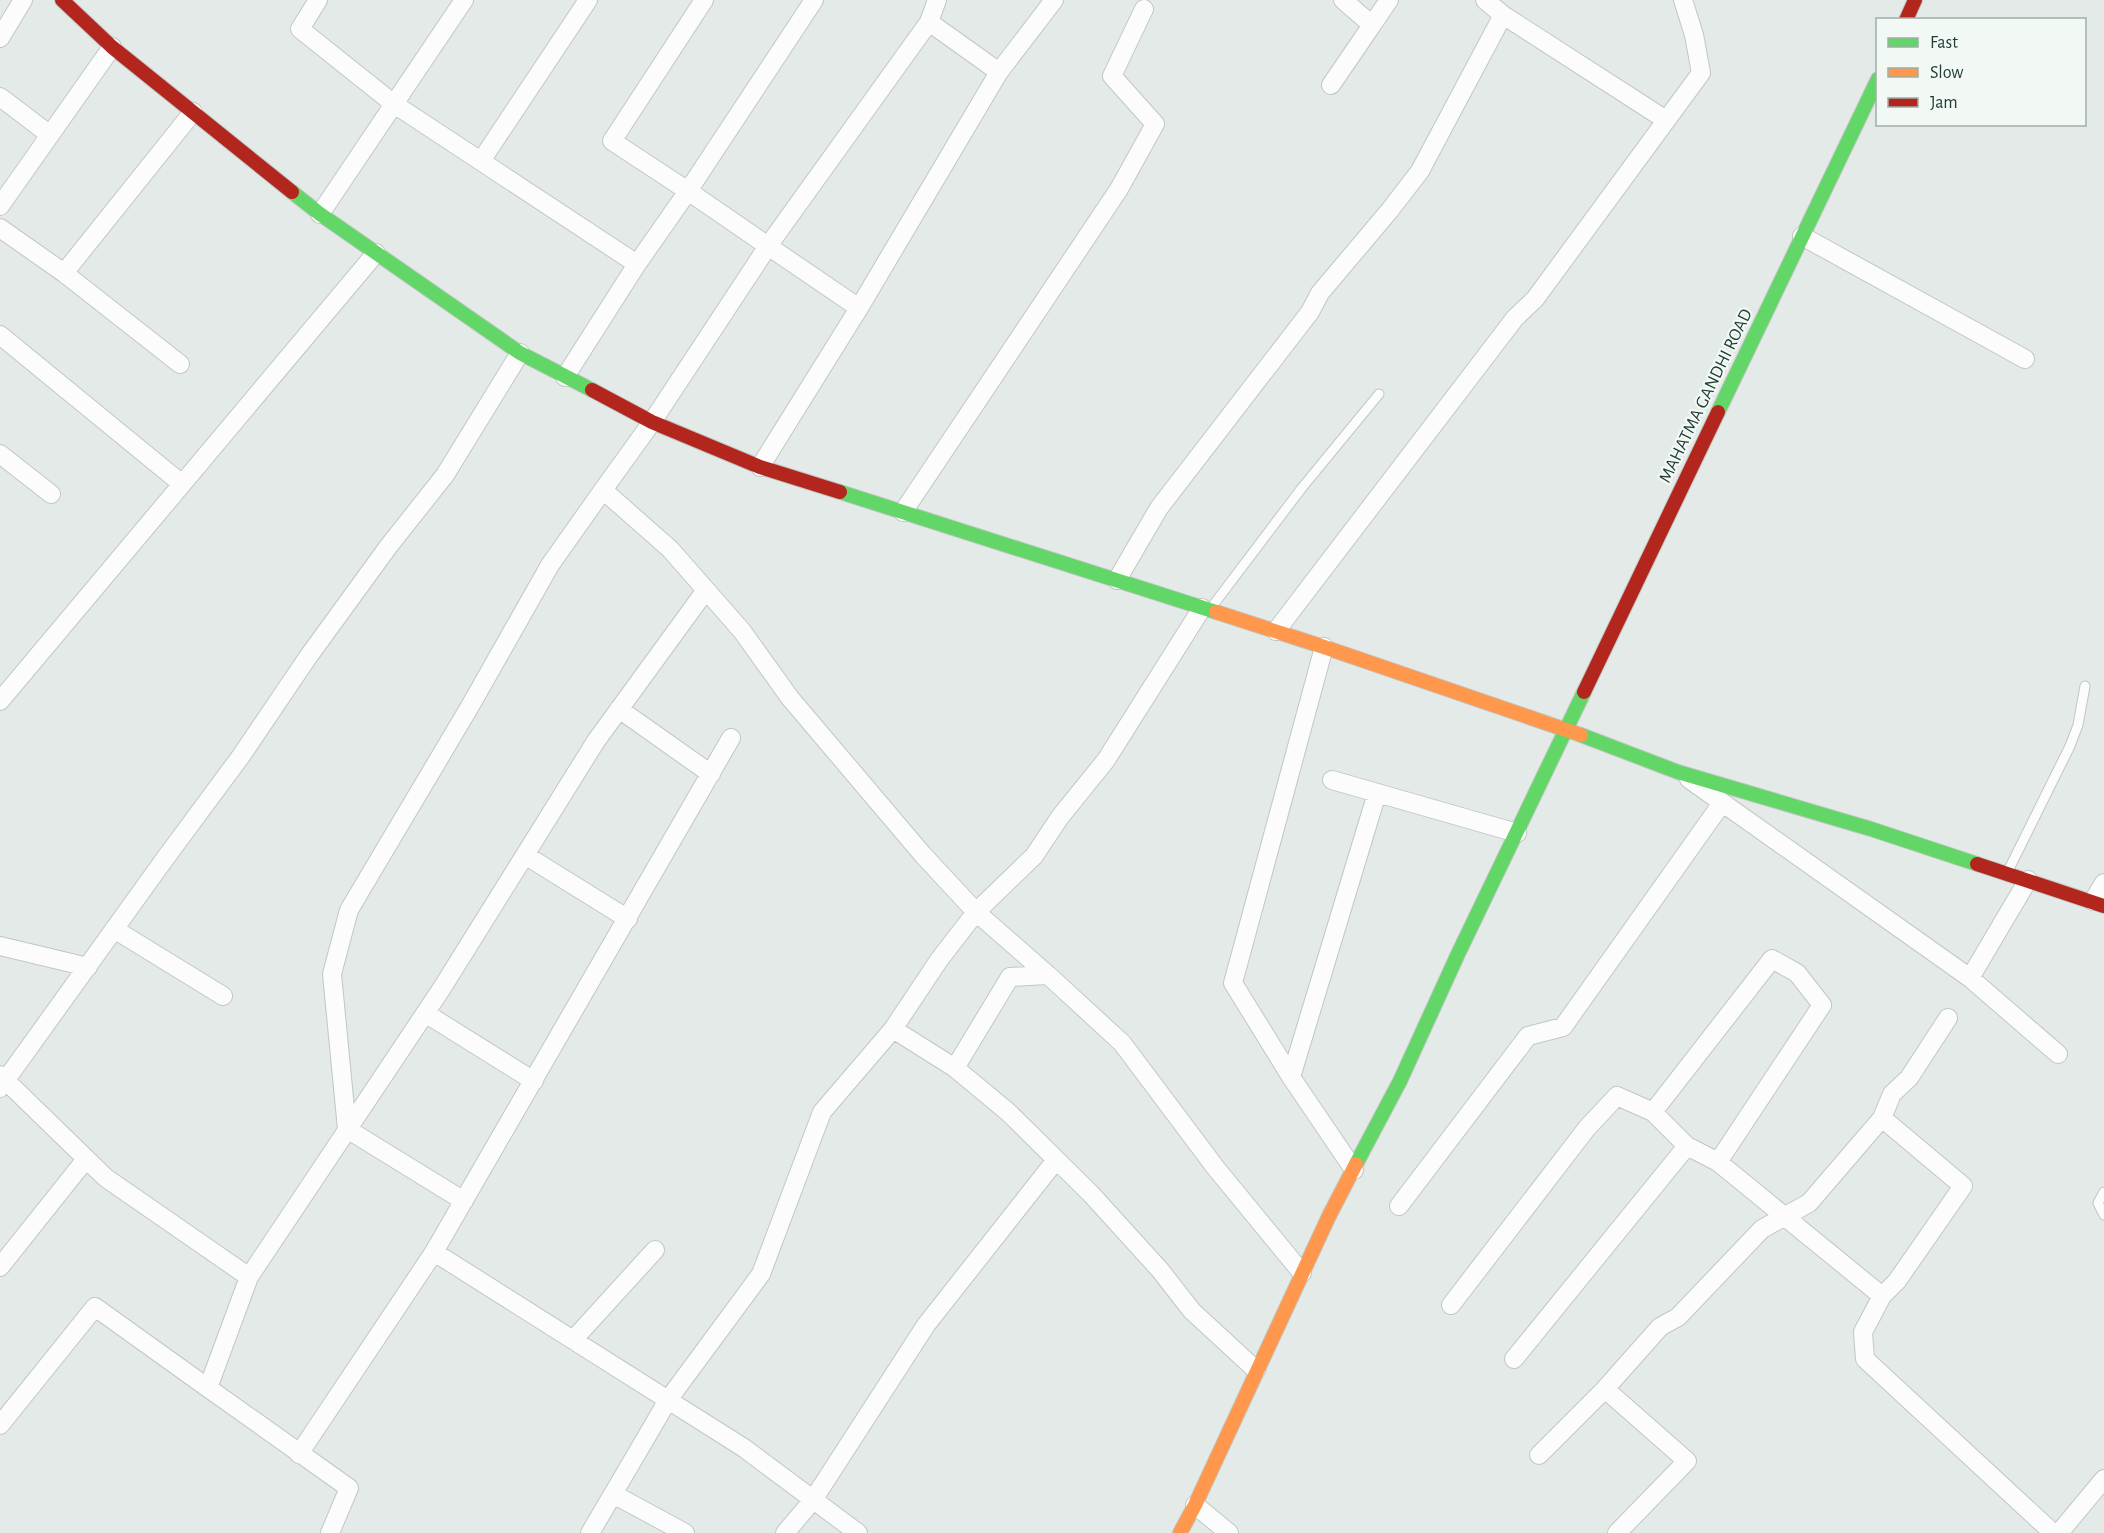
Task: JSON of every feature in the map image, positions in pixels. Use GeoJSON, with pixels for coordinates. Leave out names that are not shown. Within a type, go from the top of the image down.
{"type":"FeatureCollection","features":[{"type":"Feature","properties":{"kind":"street"},"geometry":{"type":"LineString","coordinates":[[0,38],[23,0]]}},
{"type":"Feature","properties":{"kind":"street"},"geometry":{"type":"LineString","coordinates":[[62,0],[112,47],[320,214],[519,353],[652,422],[760,466],[1324,647],[1566,729],[1678,771],[1870,829],[2098,903],[2104,883]]}},
{"type":"Feature","properties":{"kind":"street"},"geometry":{"type":"LineString","coordinates":[[318,0],[300,29],[394,104],[638,264]]}},
{"type":"Feature","properties":{"kind":"street"},"geometry":{"type":"LineString","coordinates":[[320,214],[464,0]]}},
{"type":"Feature","properties":{"kind":"street"},"geometry":{"type":"LineString","coordinates":[[481,161],[588,0]]}},
{"type":"Feature","properties":{"kind":"street"},"geometry":{"type":"LineString","coordinates":[[704,0],[612,141],[859,308]]}},
{"type":"Feature","properties":{"kind":"street"},"geometry":{"type":"LineString","coordinates":[[566,377],[638,264],[814,0]]}},
{"type":"Feature","properties":{"kind":"street"},"geometry":{"type":"LineString","coordinates":[[347,1130],[332,974],[349,910],[469,708],[550,565],[652,422],[768,246],[929,22],[938,0]]}},
{"type":"Feature","properties":{"kind":"street"},"geometry":{"type":"LineString","coordinates":[[760,466],[859,308],[999,72],[1054,0]]}},
{"type":"Feature","properties":{"kind":"street"},"geometry":{"type":"LineString","coordinates":[[1343,0],[1372,25]]}},
{"type":"Feature","properties":{"kind":"street"},"geometry":{"type":"LineString","coordinates":[[1331,85],[1389,0]]}},
{"type":"Feature","properties":{"kind":"street"},"geometry":{"type":"LineString","coordinates":[[1485,0],[1503,15],[1665,120]]}},
{"type":"Feature","properties":{"kind":"street"},"geometry":{"type":"LineString","coordinates":[[1276,632],[1515,318],[1535,299],[1701,73],[1694,35],[1683,0]]}},
{"type":"Feature","properties":{"kind":"street"},"geometry":{"type":"LineString","coordinates":[[1907,18],[1915,0]]}},
{"type":"Feature","properties":{"kind":"street"},"geometry":{"type":"LineString","coordinates":[[903,512],[1119,189],[1155,124],[1112,76],[1144,9]]}},
{"type":"Feature","properties":{"kind":"street"},"geometry":{"type":"LineString","coordinates":[[1117,580],[1159,508],[1310,312],[1320,293],[1420,171],[1503,15]]}},
{"type":"Feature","properties":{"kind":"street"},"geometry":{"type":"LineString","coordinates":[[929,22],[999,72]]}},
{"type":"Feature","properties":{"kind":"street"},"geometry":{"type":"LineString","coordinates":[[0,206],[112,47]]}},
{"type":"Feature","properties":{"kind":"street","name":"MAHATMA GANDHI ROAD"},"geometry":{"type":"LineString","coordinates":[[1180,1533],[1329,1216],[1400,1081],[1458,954],[1876,83]]}},
{"type":"Feature","properties":{"kind":"street"},"geometry":{"type":"LineString","coordinates":[[0,97],[50,135]]}},
{"type":"Feature","properties":{"kind":"street"},"geometry":{"type":"LineString","coordinates":[[64,273],[193,112]]}},
{"type":"Feature","properties":{"kind":"street"},"geometry":{"type":"LineString","coordinates":[[0,228],[64,273],[180,364]]}},
{"type":"Feature","properties":{"kind":"street"},"geometry":{"type":"LineString","coordinates":[[1802,236],[2025,359]]}},
{"type":"Feature","properties":{"kind":"street"},"geometry":{"type":"LineString","coordinates":[[0,701],[376,253]]}},
{"type":"Feature","properties":{"kind":"street"},"geometry":{"type":"LineString","coordinates":[[0,335],[182,484]]}},
{"type":"Feature","properties":{"kind":"street"},"geometry":{"type":"LineString","coordinates":[[249,1277],[106,1178],[2,1081],[241,756],[308,657],[388,547],[444,475],[519,353]]}},
{"type":"Feature","properties":{"kind":"street"},"geometry":{"type":"LineString","coordinates":[[0,454],[51,494]]}},
{"type":"Feature","properties":{"kind":"street"},"geometry":{"type":"LineString","coordinates":[[603,490],[670,549],[742,631],[790,698],[923,855],[976,912],[1122,1043],[1215,1167],[1302,1273]]}},
{"type":"Feature","properties":{"kind":"street"},"geometry":{"type":"LineString","coordinates":[[208,1388],[249,1277],[425,1013],[596,741],[706,590]]}},
{"type":"Feature","properties":{"kind":"street"},"geometry":{"type":"LineString","coordinates":[[590,1533],[668,1400],[761,1274],[822,1112],[894,1029],[939,960],[976,912],[1034,856],[1060,817],[1107,760],[1206,609]]}},
{"type":"Feature","properties":{"kind":"street"},"geometry":{"type":"LineString","coordinates":[[1324,647],[1233,984],[1291,1077],[1354,1170]]}},
{"type":"Feature","properties":{"kind":"street"},"geometry":{"type":"LineString","coordinates":[[619,710],[711,774]]}},
{"type":"Feature","properties":{"kind":"street"},"geometry":{"type":"LineString","coordinates":[[299,1454],[434,1252],[731,738]]}},
{"type":"Feature","properties":{"kind":"street"},"geometry":{"type":"LineString","coordinates":[[1678,771],[1970,978],[2058,1054]]}},
{"type":"Feature","properties":{"kind":"street"},"geometry":{"type":"LineString","coordinates":[[1332,780],[1517,833]]}},
{"type":"Feature","properties":{"kind":"street"},"geometry":{"type":"LineString","coordinates":[[1291,1077],[1377,793]]}},
{"type":"Feature","properties":{"kind":"street"},"geometry":{"type":"LineString","coordinates":[[1399,1206],[1528,1036],[1563,1027],[1722,803]]}},
{"type":"Feature","properties":{"kind":"street"},"geometry":{"type":"LineString","coordinates":[[525,855],[628,919]]}},
{"type":"Feature","properties":{"kind":"street"},"geometry":{"type":"LineString","coordinates":[[1970,978],[2028,880]]}},
{"type":"Feature","properties":{"kind":"street"},"geometry":{"type":"LineString","coordinates":[[114,929],[223,996]]}},
{"type":"Feature","properties":{"kind":"street"},"geometry":{"type":"LineString","coordinates":[[0,946],[88,967]]}},
{"type":"Feature","properties":{"kind":"street"},"geometry":{"type":"LineString","coordinates":[[1653,1112],[1772,959],[1797,973],[1822,1005],[1718,1162]]}},
{"type":"Feature","properties":{"kind":"street"},"geometry":{"type":"LineString","coordinates":[[955,1068],[1010,977],[1048,975]]}},
{"type":"Feature","properties":{"kind":"street"},"geometry":{"type":"LineString","coordinates":[[425,1013],[534,1081]]}},
{"type":"Feature","properties":{"kind":"street"},"geometry":{"type":"LineString","coordinates":[[1539,1455],[1605,1389],[1660,1327],[1678,1317],[1762,1229],[1809,1203],[1882,1118],[1892,1094],[1908,1078],[1948,1018]]}},
{"type":"Feature","properties":{"kind":"street"},"geometry":{"type":"LineString","coordinates":[[894,1029],[955,1068],[1008,1112],[1160,1270],[1192,1311],[1256,1370]]}},
{"type":"Feature","properties":{"kind":"street"},"geometry":{"type":"LineString","coordinates":[[1450,1305],[1587,1128],[1617,1096],[1653,1112],[1687,1146],[1718,1162],[1882,1296]]}},
{"type":"Feature","properties":{"kind":"street"},"geometry":{"type":"LineString","coordinates":[[1882,1118],[1963,1186],[1897,1281],[1882,1296],[1863,1332],[1865,1359],[2053,1533]]}},
{"type":"Feature","properties":{"kind":"street"},"geometry":{"type":"LineString","coordinates":[[347,1130],[464,1201]]}},
{"type":"Feature","properties":{"kind":"street"},"geometry":{"type":"LineString","coordinates":[[1514,1359],[1687,1146]]}},
{"type":"Feature","properties":{"kind":"street"},"geometry":{"type":"LineString","coordinates":[[0,1267],[86,1159]]}},
{"type":"Feature","properties":{"kind":"street"},"geometry":{"type":"LineString","coordinates":[[785,1533],[813,1500],[926,1325],[1056,1160]]}},
{"type":"Feature","properties":{"kind":"street"},"geometry":{"type":"LineString","coordinates":[[573,1340],[655,1250]]}},
{"type":"Feature","properties":{"kind":"street"},"geometry":{"type":"LineString","coordinates":[[434,1252],[744,1448],[858,1533]]}},
{"type":"Feature","properties":{"kind":"street"},"geometry":{"type":"LineString","coordinates":[[0,1425],[95,1306],[349,1488],[330,1533]]}},
{"type":"Feature","properties":{"kind":"street"},"geometry":{"type":"LineString","coordinates":[[1605,1389],[1687,1461],[1617,1533]]}},
{"type":"Feature","properties":{"kind":"street"},"geometry":{"type":"LineString","coordinates":[[2059,1533],[2104,1479]]}},
{"type":"Feature","properties":{"kind":"street"},"geometry":{"type":"LineString","coordinates":[[613,1494],[685,1533]]}},
{"type":"Feature","properties":{"kind":"street"},"geometry":{"type":"LineString","coordinates":[[1194,1505],[1229,1533]]}},
{"type":"Feature","properties":{"kind":"lane"},"geometry":{"type":"LineString","coordinates":[[1206,609],[1379,394]]}},
{"type":"Feature","properties":{"kind":"lane"},"geometry":{"type":"LineString","coordinates":[[2007,873],[2070,746],[2078,725],[2085,686]]}},
{"type":"Feature","properties":{"kind":"lane"},"geometry":{"type":"LineString","coordinates":[[2104,1192],[2098,1203],[2104,1215]]}},
{"type":"Feature","properties":{"kind":"traffic: fast"},"geometry":{"type":"LineString","coordinates":[[1718,412],[1876,83]]}},
{"type":"Feature","properties":{"kind":"traffic: fast"},"geometry":{"type":"LineString","coordinates":[[292,192],[320,214],[520,353],[592,390]]}},
{"type":"Feature","properties":{"kind":"traffic: fast"},"geometry":{"type":"LineString","coordinates":[[840,492],[1216,612]]}},
{"type":"Feature","properties":{"kind":"traffic: fast"},"geometry":{"type":"LineString","coordinates":[[1356,1164],[1400,1081],[1458,954],[1584,692]]}},
{"type":"Feature","properties":{"kind":"traffic: fast"},"geometry":{"type":"LineString","coordinates":[[1581,735],[1678,772],[1871,829],[1977,864]]}},
{"type":"Feature","properties":{"kind":"traffic: slow"},"geometry":{"type":"LineString","coordinates":[[1216,612],[1581,735]]}},
{"type":"Feature","properties":{"kind":"traffic: slow"},"geometry":{"type":"LineString","coordinates":[[1180,1533],[1329,1216],[1356,1164]]}},
{"type":"Feature","properties":{"kind":"traffic: jam"},"geometry":{"type":"LineString","coordinates":[[62,0],[112,47],[292,192]]}},
{"type":"Feature","properties":{"kind":"traffic: jam"},"geometry":{"type":"LineString","coordinates":[[1907,18],[1915,0]]}},
{"type":"Feature","properties":{"kind":"traffic: jam"},"geometry":{"type":"LineString","coordinates":[[592,390],[652,422],[760,467],[840,492]]}},
{"type":"Feature","properties":{"kind":"traffic: jam"},"geometry":{"type":"LineString","coordinates":[[1584,692],[1718,412]]}},
{"type":"Feature","properties":{"kind":"traffic: jam"},"geometry":{"type":"LineString","coordinates":[[1977,864],[2104,906]]}}]}
